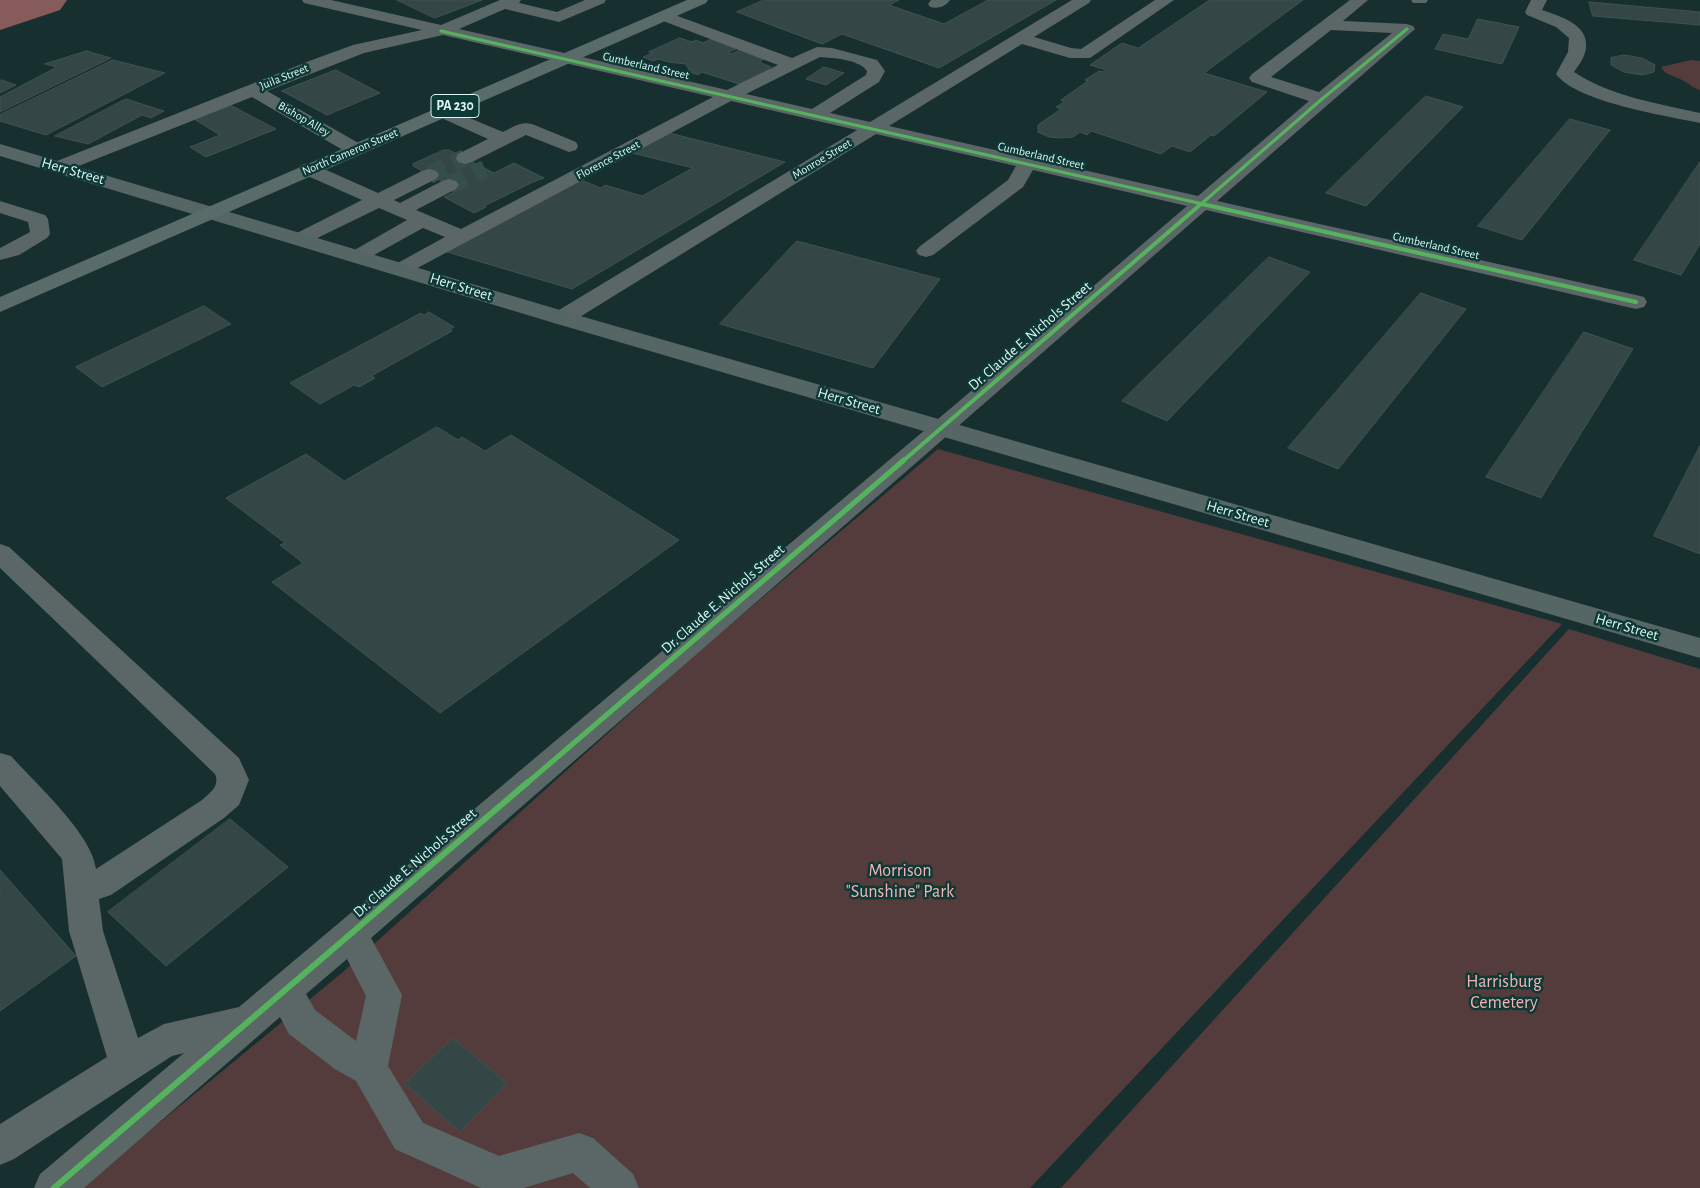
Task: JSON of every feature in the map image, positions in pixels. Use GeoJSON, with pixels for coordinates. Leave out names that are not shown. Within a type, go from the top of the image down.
{"type":"FeatureCollection","features":[{"type":"Feature","properties":{"kind":"highway","name":"North Cameron Street"},"geometry":{"type":"LineString","coordinates":[[0,305],[210,211],[700,0]]}},
{"type":"Feature","properties":{"kind":"main road","name":"Herr Street"},"geometry":{"type":"LineString","coordinates":[[0,150],[210,211],[562,318],[1700,648]]}},
{"type":"Feature","properties":{"kind":"street","name":"Cumberland Street"},"geometry":{"type":"LineString","coordinates":[[310,0],[1636,302]]}},
{"type":"Feature","properties":{"kind":"street"},"geometry":{"type":"LineString","coordinates":[[508,2],[559,17],[598,0]]}},
{"type":"Feature","properties":{"kind":"street","name":"Monroe Street"},"geometry":{"type":"LineString","coordinates":[[562,318],[1082,0]]}},
{"type":"Feature","properties":{"kind":"street"},"geometry":{"type":"LineString","coordinates":[[1020,38],[1070,53],[1084,54],[1166,0]]}},
{"type":"Feature","properties":{"kind":"street"},"geometry":{"type":"LineString","coordinates":[[1322,99],[1258,78],[1360,0]]}},
{"type":"Feature","properties":{"kind":"street","name":"Juila Street"},"geometry":{"type":"LineString","coordinates":[[59,167],[359,49],[441,31],[508,2]]}},
{"type":"Feature","properties":{"kind":"street"},"geometry":{"type":"LineString","coordinates":[[1536,6],[1576,34],[1579,46],[1566,74],[1574,81],[1618,98],[1700,118]]}},
{"type":"Feature","properties":{"kind":"street"},"geometry":{"type":"LineString","coordinates":[[664,16],[792,64]]}},
{"type":"Feature","properties":{"kind":"street","name":"Dr. Claude E. Nichols Street"},"geometry":{"type":"LineString","coordinates":[[54,1188],[942,428],[1322,99],[1407,29],[1328,25]]}},
{"type":"Feature","properties":{"kind":"street","name":"Florence Street"},"geometry":{"type":"LineString","coordinates":[[400,269],[730,95],[817,52],[855,58],[872,64],[876,70],[873,78],[815,114]]}},
{"type":"Feature","properties":{"kind":"street","name":"Bishop Alley"},"geometry":{"type":"LineString","coordinates":[[253,90],[355,149]]}},
{"type":"Feature","properties":{"kind":"street"},"geometry":{"type":"LineString","coordinates":[[442,112],[493,151]]}},
{"type":"Feature","properties":{"kind":"street"},"geometry":{"type":"LineString","coordinates":[[458,154],[468,146],[493,151],[526,128],[569,146]]}},
{"type":"Feature","properties":{"kind":"street"},"geometry":{"type":"LineString","coordinates":[[926,250],[1016,182],[1027,163]]}},
{"type":"Feature","properties":{"kind":"street"},"geometry":{"type":"LineString","coordinates":[[308,170],[461,237]]}},
{"type":"Feature","properties":{"kind":"street"},"geometry":{"type":"LineString","coordinates":[[300,239],[370,196],[422,171]]}},
{"type":"Feature","properties":{"kind":"street"},"geometry":{"type":"LineString","coordinates":[[400,210],[449,186]]}},
{"type":"Feature","properties":{"kind":"street"},"geometry":{"type":"LineString","coordinates":[[0,207],[38,218],[40,234],[12,251],[0,254]]}},
{"type":"Feature","properties":{"kind":"street"},"geometry":{"type":"LineString","coordinates":[[358,256],[422,220]]}},
{"type":"Feature","properties":{"kind":"street"},"geometry":{"type":"LineString","coordinates":[[0,553],[228,767],[234,780],[228,796],[212,809],[99,885],[82,889]]}},
{"type":"Feature","properties":{"kind":"street"},"geometry":{"type":"LineString","coordinates":[[0,766],[71,845],[78,858],[86,932],[128,1065]]}},
{"type":"Feature","properties":{"kind":"street"},"geometry":{"type":"LineString","coordinates":[[351,934],[384,995],[370,1070]]}},
{"type":"Feature","properties":{"kind":"street"},"geometry":{"type":"LineString","coordinates":[[285,990],[302,1022],[348,1057],[370,1070],[409,1136],[498,1182],[579,1152],[619,1188]]}},
{"type":"Feature","properties":{"kind":"street"},"geometry":{"type":"LineString","coordinates":[[0,1146],[164,1042],[250,1021]]}},
{"type":"Feature","properties":{"kind":"green space"},"geometry":{"type":"Polygon","coordinates":[[[1691,60],[1700,61],[1700,90],[1667,74],[1661,67],[1691,60]]]}},
{"type":"Feature","properties":{"kind":"green space","name":"Morrison \"Sunshine\" Park"},"geometry":{"type":"Polygon","coordinates":[[[938,449],[1562,624],[1030,1188],[80,1188],[343,972],[698,652],[938,449]]]}},
{"type":"Feature","properties":{"kind":"green space","name":"Harrisburg Cemetery"},"geometry":{"type":"Polygon","coordinates":[[[1569,629],[1700,669],[1700,1188],[1061,1188],[1569,629]]]}},
{"type":"Feature","properties":{"kind":"building"},"geometry":{"type":"Polygon","coordinates":[[[397,0],[482,0],[435,18],[397,0]]]}},
{"type":"Feature","properties":{"kind":"building"},"geometry":{"type":"Polygon","coordinates":[[[764,0],[899,0],[889,5],[944,24],[988,0],[1056,0],[939,68],[842,34],[822,44],[737,12],[764,0]]]}},
{"type":"Feature","properties":{"kind":"building"},"geometry":{"type":"Polygon","coordinates":[[[1210,0],[1303,0],[1204,73],[1267,92],[1214,136],[1211,135],[1190,152],[1172,146],[1161,154],[1091,131],[1087,135],[1080,132],[1073,137],[1061,138],[1049,137],[1038,132],[1038,125],[1061,109],[1056,107],[1064,102],[1061,100],[1088,81],[1085,80],[1099,71],[1103,72],[1106,70],[1090,65],[1122,43],[1138,48],[1210,0]]]}},
{"type":"Feature","properties":{"kind":"building"},"geometry":{"type":"Polygon","coordinates":[[[1589,2],[1700,12],[1700,25],[1593,16],[1589,2]]]}},
{"type":"Feature","properties":{"kind":"building"},"geometry":{"type":"Polygon","coordinates":[[[1478,19],[1519,27],[1502,64],[1435,49],[1443,34],[1468,39],[1478,19]]]}},
{"type":"Feature","properties":{"kind":"building"},"geometry":{"type":"Polygon","coordinates":[[[680,38],[703,43],[711,39],[736,49],[728,52],[731,54],[740,50],[764,59],[759,62],[771,67],[739,84],[702,72],[698,75],[690,72],[686,64],[659,59],[653,61],[643,57],[653,53],[649,52],[680,38]]]}},
{"type":"Feature","properties":{"kind":"building"},"geometry":{"type":"Polygon","coordinates":[[[87,51],[111,58],[0,112],[0,97],[57,67],[45,64],[87,51]]]}},
{"type":"Feature","properties":{"kind":"building"},"geometry":{"type":"Polygon","coordinates":[[[1624,55],[1642,58],[1655,65],[1654,72],[1642,75],[1624,72],[1611,65],[1611,58],[1624,55]]]}},
{"type":"Feature","properties":{"kind":"building"},"geometry":{"type":"Polygon","coordinates":[[[113,60],[165,73],[46,135],[0,121],[0,115],[113,60]]]}},
{"type":"Feature","properties":{"kind":"building"},"geometry":{"type":"Polygon","coordinates":[[[824,67],[844,73],[826,85],[806,79],[824,67]]]}},
{"type":"Feature","properties":{"kind":"building"},"geometry":{"type":"Polygon","coordinates":[[[336,70],[380,93],[327,115],[282,91],[336,70]]]}},
{"type":"Feature","properties":{"kind":"building"},"geometry":{"type":"Polygon","coordinates":[[[0,80],[2,80],[16,85],[0,93],[0,80]]]}},
{"type":"Feature","properties":{"kind":"building"},"geometry":{"type":"Polygon","coordinates":[[[1426,96],[1463,107],[1366,206],[1326,193],[1426,96]]]}},
{"type":"Feature","properties":{"kind":"building"},"geometry":{"type":"Polygon","coordinates":[[[126,99],[164,111],[151,118],[142,115],[88,144],[55,136],[126,99]]]}},
{"type":"Feature","properties":{"kind":"building"},"geometry":{"type":"Polygon","coordinates":[[[230,105],[276,129],[206,157],[190,147],[220,135],[194,119],[230,105]]]}},
{"type":"Feature","properties":{"kind":"building"},"geometry":{"type":"Polygon","coordinates":[[[1570,119],[1610,130],[1522,240],[1478,226],[1570,119]]]}},
{"type":"Feature","properties":{"kind":"building"},"geometry":{"type":"Polygon","coordinates":[[[669,133],[785,162],[572,289],[444,251],[581,180],[601,188],[605,185],[642,196],[693,168],[632,153],[669,133]]]}},
{"type":"Feature","properties":{"kind":"building"},"geometry":{"type":"Polygon","coordinates":[[[444,150],[449,150],[494,173],[514,163],[544,178],[484,206],[486,207],[474,213],[444,197],[459,190],[413,166],[413,164],[444,150]]]}},
{"type":"Feature","properties":{"kind":"building"},"geometry":{"type":"Polygon","coordinates":[[[1700,162],[1700,244],[1681,275],[1634,260],[1700,162]]]}},
{"type":"Feature","properties":{"kind":"building"},"geometry":{"type":"Polygon","coordinates":[[[797,241],[940,279],[873,368],[720,324],[797,241]]]}},
{"type":"Feature","properties":{"kind":"building"},"geometry":{"type":"Polygon","coordinates":[[[1269,257],[1310,272],[1167,421],[1122,401],[1269,257]]]}},
{"type":"Feature","properties":{"kind":"building"},"geometry":{"type":"Polygon","coordinates":[[[1421,293],[1466,309],[1338,469],[1288,448],[1421,293]]]}},
{"type":"Feature","properties":{"kind":"building"},"geometry":{"type":"Polygon","coordinates":[[[204,306],[231,324],[102,387],[76,367],[204,306]]]}},
{"type":"Feature","properties":{"kind":"building"},"geometry":{"type":"Polygon","coordinates":[[[429,312],[454,327],[450,329],[452,331],[371,376],[375,378],[359,387],[354,385],[320,404],[290,383],[421,313],[424,315],[429,312]]]}},
{"type":"Feature","properties":{"kind":"building"},"geometry":{"type":"Polygon","coordinates":[[[1584,332],[1633,349],[1541,498],[1486,477],[1584,332]]]}},
{"type":"Feature","properties":{"kind":"building"},"geometry":{"type":"Polygon","coordinates":[[[437,427],[458,440],[462,437],[485,451],[511,435],[679,540],[440,713],[272,582],[303,563],[280,545],[285,543],[226,498],[306,454],[344,481],[437,427]]]}},
{"type":"Feature","properties":{"kind":"building"},"geometry":{"type":"Polygon","coordinates":[[[1700,446],[1700,554],[1654,536],[1700,446]]]}},
{"type":"Feature","properties":{"kind":"building"},"geometry":{"type":"Polygon","coordinates":[[[230,819],[288,867],[166,966],[108,912],[230,819]]]}},
{"type":"Feature","properties":{"kind":"building"},"geometry":{"type":"Polygon","coordinates":[[[0,870],[76,956],[0,1011],[0,870]]]}},
{"type":"Feature","properties":{"kind":"building"},"geometry":{"type":"Polygon","coordinates":[[[453,1038],[507,1083],[460,1132],[405,1084],[453,1038]]]}},
{"type":"Feature","properties":{"kind":"waterway"},"geometry":{"type":"LineString","coordinates":[[0,16],[44,0]]}},
{"type":"Feature","properties":{"kind":"tunnel"},"geometry":{"type":"LineString","coordinates":[[429,175],[465,158]]}},
{"type":"Feature","properties":{"kind":"tunnel"},"geometry":{"type":"LineString","coordinates":[[449,185],[485,169]]}},
{"type":"Feature","properties":{"kind":"cycle path"},"geometry":{"type":"LineString","coordinates":[[54,1188],[965,408],[1322,99],[1407,29]]}},
{"type":"Feature","properties":{"kind":"cycle path"},"geometry":{"type":"LineString","coordinates":[[441,31],[1636,302]]}}]}
